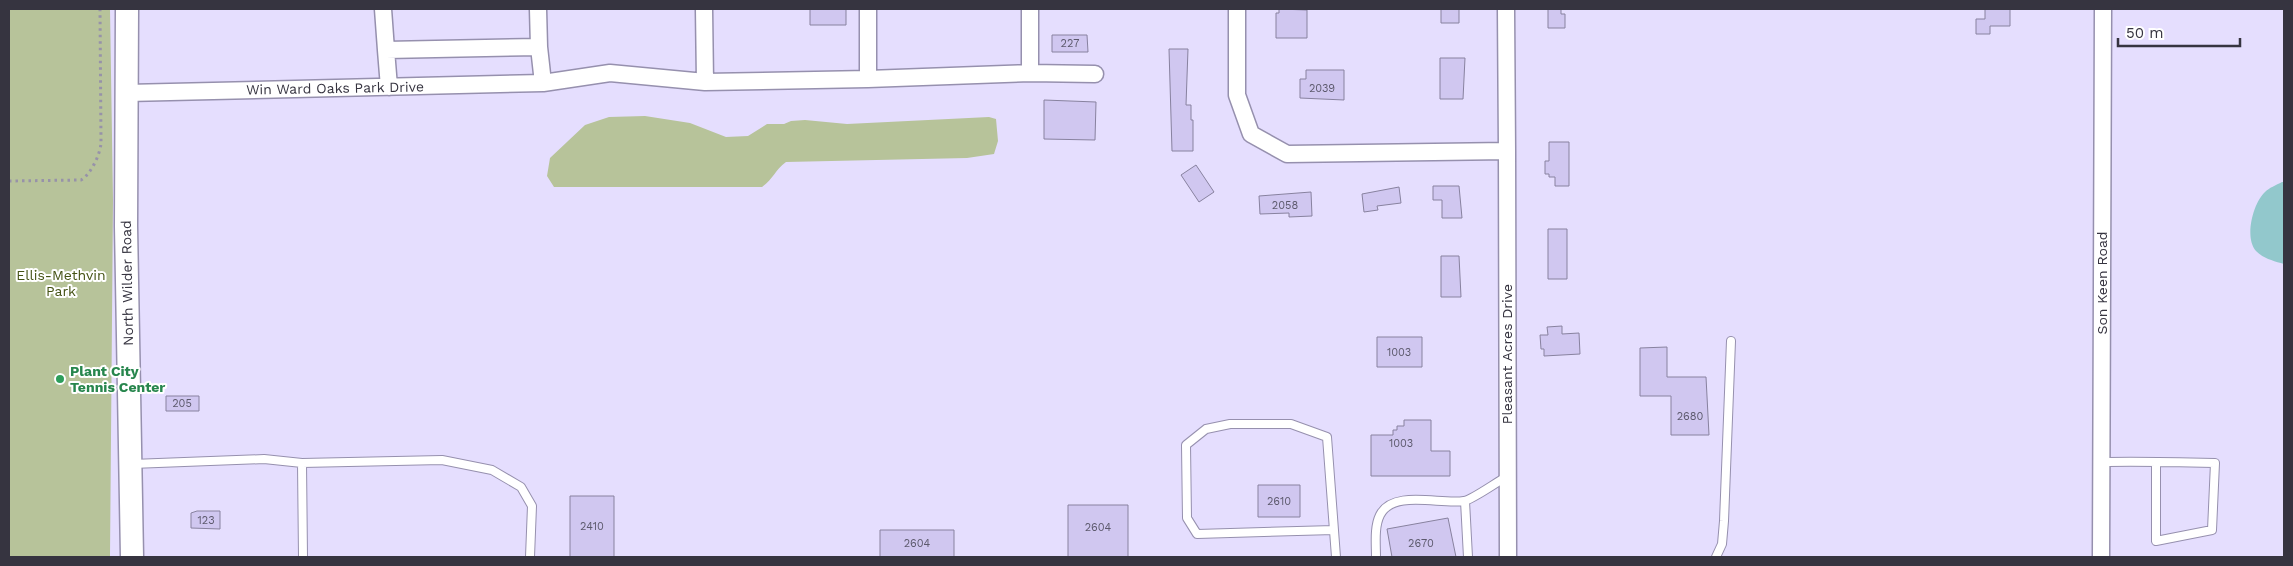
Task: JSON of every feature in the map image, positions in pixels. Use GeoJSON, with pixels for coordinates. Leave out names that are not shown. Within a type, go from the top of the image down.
{"type":"FeatureCollection","features":[{"type":"Feature","properties":{"kind":"street","name":"North Wilder Road"},"geometry":{"type":"LineString","coordinates":[[127,9],[126,226],[132,557]]}},
{"type":"Feature","properties":{"kind":"street"},"geometry":{"type":"LineString","coordinates":[[383,9],[389,87]]}},
{"type":"Feature","properties":{"kind":"street"},"geometry":{"type":"LineString","coordinates":[[538,9],[539,47],[543,83]]}},
{"type":"Feature","properties":{"kind":"street"},"geometry":{"type":"LineString","coordinates":[[704,9],[705,82]]}},
{"type":"Feature","properties":{"kind":"street"},"geometry":{"type":"LineString","coordinates":[[868,9],[868,79]]}},
{"type":"Feature","properties":{"kind":"street"},"geometry":{"type":"LineString","coordinates":[[1030,9],[1030,73]]}},
{"type":"Feature","properties":{"kind":"street"},"geometry":{"type":"LineString","coordinates":[[1238,9],[1237,95],[1251,134],[1287,154],[1507,151]]}},
{"type":"Feature","properties":{"kind":"street","name":"Pleasant Acres Drive"},"geometry":{"type":"LineString","coordinates":[[1506,9],[1508,557]]}},
{"type":"Feature","properties":{"kind":"street","name":"Son Keen Road"},"geometry":{"type":"LineString","coordinates":[[2101,557],[2103,9]]}},
{"type":"Feature","properties":{"kind":"street"},"geometry":{"type":"LineString","coordinates":[[386,50],[539,47]]}},
{"type":"Feature","properties":{"kind":"street","name":"Win Ward Oaks Park Drive"},"geometry":{"type":"LineString","coordinates":[[127,93],[543,83],[610,73],[705,82],[868,79],[1030,73],[1095,74]]}},
{"type":"Feature","properties":{"kind":"lane"},"geometry":{"type":"LineString","coordinates":[[1716,557],[1722,544],[1724,521],[1731,341]]}},
{"type":"Feature","properties":{"kind":"lane"},"geometry":{"type":"LineString","coordinates":[[1334,530],[1197,534],[1187,518],[1186,445],[1206,429],[1230,424],[1291,424],[1327,437],[1334,530],[1336,557]]}},
{"type":"Feature","properties":{"kind":"lane"},"geometry":{"type":"LineString","coordinates":[[130,464],[264,459],[302,463],[442,460],[492,470],[521,487],[532,506],[530,557]]}},
{"type":"Feature","properties":{"kind":"lane"},"geometry":{"type":"LineString","coordinates":[[2102,462],[2156,462],[2215,463],[2212,530],[2156,541],[2156,462]]}},
{"type":"Feature","properties":{"kind":"lane"},"geometry":{"type":"LineString","coordinates":[[302,463],[303,557]]}},
{"type":"Feature","properties":{"kind":"lane"},"geometry":{"type":"LineString","coordinates":[[1376,557],[1376,530],[1379,515],[1386,506],[1404,500],[1465,501],[1508,476]]}},
{"type":"Feature","properties":{"kind":"lane"},"geometry":{"type":"LineString","coordinates":[[1465,501],[1468,557]]}},
{"type":"Feature","properties":{"kind":"path"},"geometry":{"type":"LineString","coordinates":[[9,181],[81,180],[86,177],[98,154],[101,143],[100,9]]}},
{"type":"Feature","properties":{"kind":"green space","name":"Ellis-Methvin Park"},"geometry":{"type":"Polygon","coordinates":[[[9,9],[110,9],[113,200],[110,557],[9,557],[9,9]]]}},
{"type":"Feature","properties":{"kind":"green space"},"geometry":{"type":"Polygon","coordinates":[[[645,116],[690,123],[726,137],[748,136],[767,124],[784,124],[791,121],[805,120],[847,124],[989,117],[996,119],[998,141],[994,154],[967,158],[786,162],[762,187],[554,187],[547,176],[550,158],[585,125],[609,117],[645,116]]]}},
{"type":"Feature","properties":{"kind":"shaded area"},"geometry":{"type":"Polygon","coordinates":[[[2284,182],[2284,264],[2266,258],[2256,251],[2252,245],[2250,230],[2254,212],[2261,197],[2268,189],[2284,182]]]}},
{"type":"Feature","properties":{"kind":"building"},"geometry":{"type":"Polygon","coordinates":[[[810,9],[846,9],[846,25],[810,25],[810,9]]]}},
{"type":"Feature","properties":{"kind":"building"},"geometry":{"type":"Polygon","coordinates":[[[1279,9],[1307,10],[1307,38],[1276,38],[1276,13],[1279,13],[1279,9]]]}},
{"type":"Feature","properties":{"kind":"building"},"geometry":{"type":"Polygon","coordinates":[[[1441,9],[1459,9],[1459,23],[1441,23],[1441,9]]]}},
{"type":"Feature","properties":{"kind":"building"},"geometry":{"type":"Polygon","coordinates":[[[1548,9],[1561,9],[1561,14],[1565,14],[1565,28],[1548,28],[1548,9]]]}},
{"type":"Feature","properties":{"kind":"building"},"geometry":{"type":"Polygon","coordinates":[[[1985,9],[2010,9],[2010,26],[1990,26],[1990,34],[1976,34],[1976,19],[1985,19],[1985,9]]]}},
{"type":"Feature","properties":{"kind":"building"},"geometry":{"type":"Polygon","coordinates":[[[1052,35],[1087,35],[1088,52],[1052,52],[1052,35]]]}},
{"type":"Feature","properties":{"kind":"building"},"geometry":{"type":"Polygon","coordinates":[[[1169,49],[1188,49],[1186,105],[1191,105],[1193,151],[1172,151],[1169,49]]]}},
{"type":"Feature","properties":{"kind":"building"},"geometry":{"type":"Polygon","coordinates":[[[1440,58],[1465,58],[1463,99],[1440,99],[1440,58]]]}},
{"type":"Feature","properties":{"kind":"building"},"geometry":{"type":"Polygon","coordinates":[[[1306,70],[1344,70],[1344,100],[1300,98],[1300,79],[1306,79],[1306,70]]]}},
{"type":"Feature","properties":{"kind":"building"},"geometry":{"type":"Polygon","coordinates":[[[1044,100],[1096,102],[1095,140],[1044,139],[1044,100]]]}},
{"type":"Feature","properties":{"kind":"building"},"geometry":{"type":"Polygon","coordinates":[[[1549,142],[1569,142],[1569,186],[1555,186],[1555,177],[1549,177],[1549,174],[1545,174],[1545,161],[1549,161],[1549,142]]]}},
{"type":"Feature","properties":{"kind":"building"},"geometry":{"type":"Polygon","coordinates":[[[1196,165],[1214,192],[1199,202],[1181,175],[1196,165]]]}},
{"type":"Feature","properties":{"kind":"building"},"geometry":{"type":"Polygon","coordinates":[[[1433,186],[1459,186],[1462,218],[1442,218],[1442,200],[1433,200],[1433,186]]]}},
{"type":"Feature","properties":{"kind":"building"},"geometry":{"type":"Polygon","coordinates":[[[1399,187],[1401,203],[1377,206],[1378,210],[1364,212],[1362,194],[1399,187]]]}},
{"type":"Feature","properties":{"kind":"building"},"geometry":{"type":"Polygon","coordinates":[[[1311,192],[1312,216],[1289,217],[1289,213],[1260,214],[1259,196],[1311,192]]]}},
{"type":"Feature","properties":{"kind":"building"},"geometry":{"type":"Polygon","coordinates":[[[1548,229],[1567,229],[1567,279],[1548,279],[1548,229]]]}},
{"type":"Feature","properties":{"kind":"building"},"geometry":{"type":"Polygon","coordinates":[[[1441,256],[1459,256],[1461,297],[1441,297],[1441,256]]]}},
{"type":"Feature","properties":{"kind":"building"},"geometry":{"type":"Polygon","coordinates":[[[1562,326],[1562,334],[1579,333],[1580,354],[1544,356],[1544,349],[1541,349],[1540,335],[1548,335],[1547,327],[1562,326]]]}},
{"type":"Feature","properties":{"kind":"building"},"geometry":{"type":"Polygon","coordinates":[[[1377,337],[1422,337],[1422,367],[1377,367],[1377,337]]]}},
{"type":"Feature","properties":{"kind":"building"},"geometry":{"type":"Polygon","coordinates":[[[1667,347],[1667,377],[1706,377],[1709,435],[1671,435],[1671,396],[1640,396],[1640,348],[1667,347]]]}},
{"type":"Feature","properties":{"kind":"building"},"geometry":{"type":"Polygon","coordinates":[[[166,396],[199,396],[199,411],[166,411],[166,396]]]}},
{"type":"Feature","properties":{"kind":"building"},"geometry":{"type":"Polygon","coordinates":[[[1404,420],[1431,420],[1431,451],[1450,451],[1450,476],[1371,476],[1371,435],[1393,435],[1393,430],[1397,430],[1397,426],[1404,426],[1404,420]]]}},
{"type":"Feature","properties":{"kind":"building"},"geometry":{"type":"Polygon","coordinates":[[[1258,485],[1300,485],[1300,517],[1258,517],[1258,485]]]}},
{"type":"Feature","properties":{"kind":"building"},"geometry":{"type":"Polygon","coordinates":[[[570,496],[614,496],[614,557],[570,557],[570,496]]]}},
{"type":"Feature","properties":{"kind":"building"},"geometry":{"type":"Polygon","coordinates":[[[1068,505],[1128,505],[1128,557],[1068,557],[1068,505]]]}},
{"type":"Feature","properties":{"kind":"building"},"geometry":{"type":"Polygon","coordinates":[[[197,511],[220,511],[220,529],[191,528],[191,513],[197,511]]]}},
{"type":"Feature","properties":{"kind":"building"},"geometry":{"type":"Polygon","coordinates":[[[1448,518],[1456,557],[1392,557],[1387,529],[1448,518]]]}},
{"type":"Feature","properties":{"kind":"building"},"geometry":{"type":"Polygon","coordinates":[[[880,530],[954,530],[954,557],[880,557],[880,530]]]}},
{"type":"Feature","properties":{"kind":"place","name":"Plant City Tennis Center"},"geometry":{"type":"Point","coordinates":[60,379]}}]}
